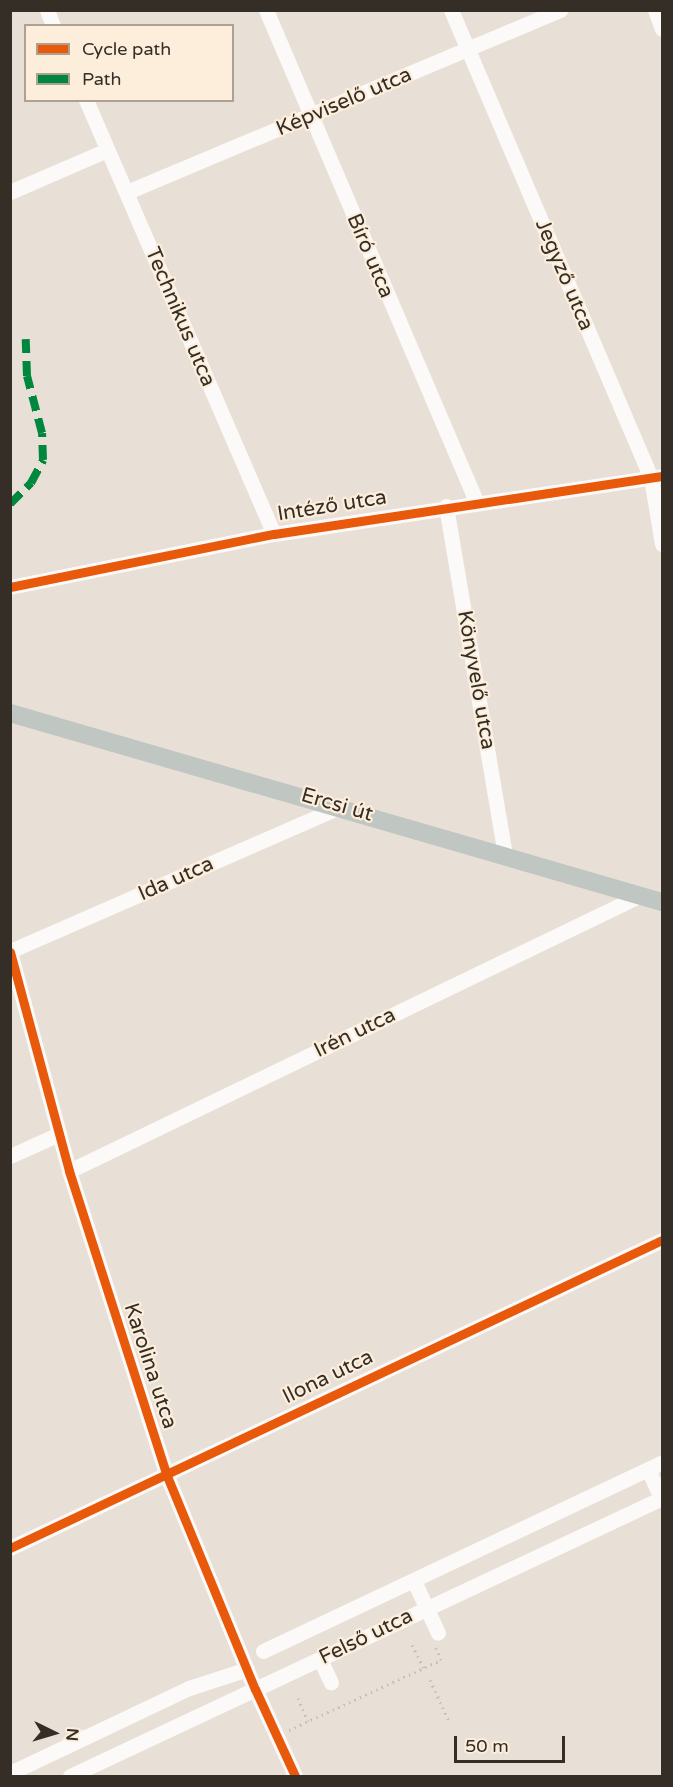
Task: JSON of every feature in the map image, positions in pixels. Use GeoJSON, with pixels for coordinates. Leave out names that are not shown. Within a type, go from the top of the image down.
{"type":"FeatureCollection","features":[{"type":"Feature","properties":{"kind":"main road","name":"Ercsi út"},"geometry":{"type":"LineString","coordinates":[[10,713],[342,806],[663,902]]}},
{"type":"Feature","properties":{"kind":"street","name":"Bíró utca"},"geometry":{"type":"LineString","coordinates":[[266,10],[476,501]]}},
{"type":"Feature","properties":{"kind":"street","name":"Jegyző utca"},"geometry":{"type":"LineString","coordinates":[[451,10],[657,477],[663,544]]}},
{"type":"Feature","properties":{"kind":"street","name":"Képviselő utca"},"geometry":{"type":"LineString","coordinates":[[127,192],[311,118],[560,10]]}},
{"type":"Feature","properties":{"kind":"street"},"geometry":{"type":"LineString","coordinates":[[655,10],[663,29]]}},
{"type":"Feature","properties":{"kind":"street","name":"Technikus utca"},"geometry":{"type":"LineString","coordinates":[[87,102],[274,534]]}},
{"type":"Feature","properties":{"kind":"street"},"geometry":{"type":"LineString","coordinates":[[10,192],[107,150]]}},
{"type":"Feature","properties":{"kind":"street","name":"Intéző utca"},"geometry":{"type":"LineString","coordinates":[[10,587],[274,534],[476,501],[657,477]]}},
{"type":"Feature","properties":{"kind":"street","name":"Könyvelő utca"},"geometry":{"type":"LineString","coordinates":[[446,506],[505,855]]}},
{"type":"Feature","properties":{"kind":"street","name":"Ida utca"},"geometry":{"type":"LineString","coordinates":[[10,952],[342,806]]}},
{"type":"Feature","properties":{"kind":"street","name":"Irén utca"},"geometry":{"type":"LineString","coordinates":[[69,1171],[641,896]]}},
{"type":"Feature","properties":{"kind":"street","name":"Karolina utca"},"geometry":{"type":"LineString","coordinates":[[10,952],[69,1171],[167,1476],[255,1689],[296,1776]]}},
{"type":"Feature","properties":{"kind":"street"},"geometry":{"type":"LineString","coordinates":[[10,1156],[59,1134]]}},
{"type":"Feature","properties":{"kind":"street","name":"Ilona utca"},"geometry":{"type":"LineString","coordinates":[[10,1548],[167,1476],[461,1332],[663,1240]]}},
{"type":"Feature","properties":{"kind":"street"},"geometry":{"type":"LineString","coordinates":[[263,1651],[663,1462]]}},
{"type":"Feature","properties":{"kind":"street"},"geometry":{"type":"LineString","coordinates":[[648,1469],[662,1498]]}},
{"type":"Feature","properties":{"kind":"street","name":"Felső utca"},"geometry":{"type":"LineString","coordinates":[[70,1776],[662,1498]]}},
{"type":"Feature","properties":{"kind":"street"},"geometry":{"type":"LineString","coordinates":[[414,1581],[426,1608],[434,1635]]}},
{"type":"Feature","properties":{"kind":"street"},"geometry":{"type":"LineString","coordinates":[[320,1659],[331,1683]]}},
{"type":"Feature","properties":{"kind":"street"},"geometry":{"type":"LineString","coordinates":[[10,1773],[189,1688],[247,1669]]}},
{"type":"Feature","properties":{"kind":"path"},"geometry":{"type":"LineString","coordinates":[[276,1736],[424,1670],[441,1660],[434,1635]]}},
{"type":"Feature","properties":{"kind":"path"},"geometry":{"type":"LineString","coordinates":[[412,1645],[424,1670]]}},
{"type":"Feature","properties":{"kind":"path"},"geometry":{"type":"LineString","coordinates":[[430,1680],[449,1721]]}},
{"type":"Feature","properties":{"kind":"path"},"geometry":{"type":"LineString","coordinates":[[298,1698],[308,1721]]}},
{"type":"Feature","properties":{"kind":"marked path"},"geometry":{"type":"LineString","coordinates":[[10,504],[31,483],[43,460],[42,433],[27,376],[26,339]]}},
{"type":"Feature","properties":{"kind":"cycle path"},"geometry":{"type":"LineString","coordinates":[[10,587],[274,534],[662,476]]}},
{"type":"Feature","properties":{"kind":"cycle path"},"geometry":{"type":"LineString","coordinates":[[10,952],[69,1171],[167,1476],[255,1689],[295,1776]]}},
{"type":"Feature","properties":{"kind":"cycle path"},"geometry":{"type":"LineString","coordinates":[[10,1548],[662,1240]]}}]}
